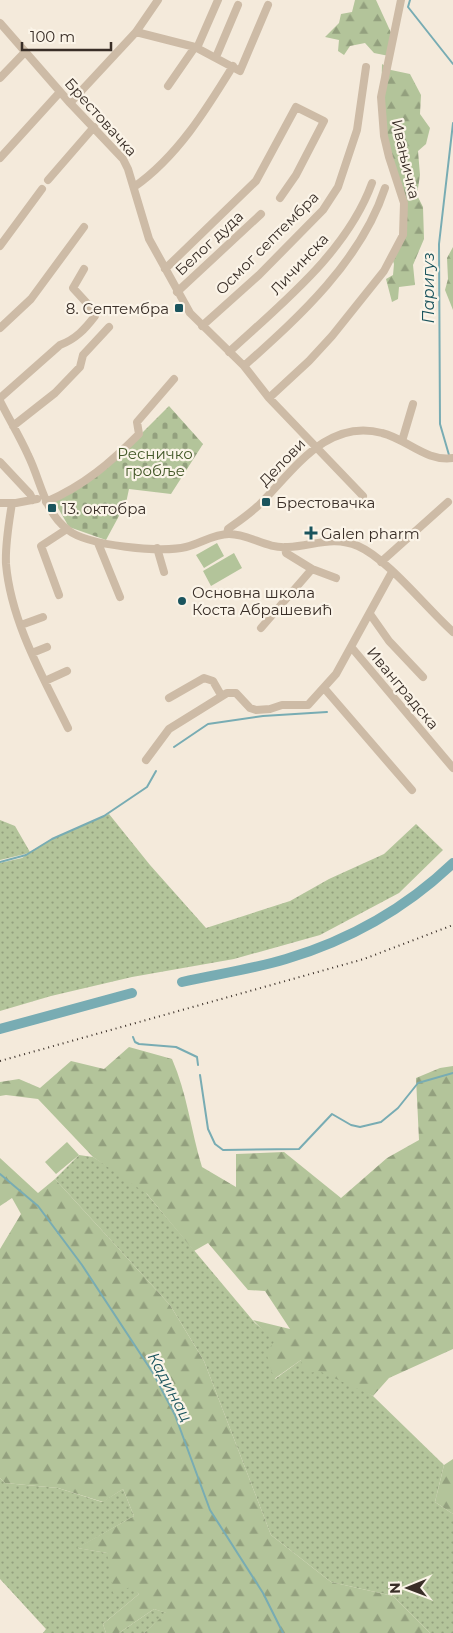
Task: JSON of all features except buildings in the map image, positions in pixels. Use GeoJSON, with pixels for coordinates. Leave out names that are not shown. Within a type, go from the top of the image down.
{"type":"FeatureCollection","features":[{"type":"Feature","properties":{"kind":"street"},"geometry":{"type":"LineString","coordinates":[[70,103],[136,32],[158,0]]}},
{"type":"Feature","properties":{"kind":"street"},"geometry":{"type":"LineString","coordinates":[[168,86],[196,48],[218,0]]}},
{"type":"Feature","properties":{"kind":"street","name":"Ивањичка"},"geometry":{"type":"LineString","coordinates":[[269,398],[309,361],[332,336],[384,271],[402,235],[404,203],[387,150],[380,97],[401,0]]}},
{"type":"Feature","properties":{"kind":"street"},"geometry":{"type":"LineString","coordinates":[[216,57],[238,5]]}},
{"type":"Feature","properties":{"kind":"street"},"geometry":{"type":"LineString","coordinates":[[134,187],[155,171],[192,130],[237,69],[268,6]]}},
{"type":"Feature","properties":{"kind":"street","name":"Брестовачка"},"geometry":{"type":"LineString","coordinates":[[0,22],[60,92],[123,159],[134,187],[144,226],[177,292],[190,313],[244,366],[269,398],[363,496]]}},
{"type":"Feature","properties":{"kind":"street"},"geometry":{"type":"LineString","coordinates":[[136,32],[196,48],[237,69]]}},
{"type":"Feature","properties":{"kind":"street"},"geometry":{"type":"LineString","coordinates":[[0,78],[26,52]]}},
{"type":"Feature","properties":{"kind":"street","name":"Осмог септембра"},"geometry":{"type":"LineString","coordinates":[[202,326],[259,275],[323,210],[342,178],[360,116],[366,67]]}},
{"type":"Feature","properties":{"kind":"street"},"geometry":{"type":"LineString","coordinates":[[0,158],[60,92]]}},
{"type":"Feature","properties":{"kind":"street"},"geometry":{"type":"LineString","coordinates":[[165,269],[256,181],[296,107],[324,121],[296,175],[280,198]]}},
{"type":"Feature","properties":{"kind":"street"},"geometry":{"type":"LineString","coordinates":[[48,180],[94,127]]}},
{"type":"Feature","properties":{"kind":"street","name":"Личинска"},"geometry":{"type":"LineString","coordinates":[[229,352],[271,314],[333,250],[362,208],[372,183]]}},
{"type":"Feature","properties":{"kind":"street"},"geometry":{"type":"LineString","coordinates":[[244,366],[316,297],[355,250],[374,218],[385,188]]}},
{"type":"Feature","properties":{"kind":"street"},"geometry":{"type":"LineString","coordinates":[[0,246],[42,189]]}},
{"type":"Feature","properties":{"kind":"street","name":"Белог дуда"},"geometry":{"type":"LineString","coordinates":[[177,292],[261,214]]}},
{"type":"Feature","properties":{"kind":"street"},"geometry":{"type":"LineString","coordinates":[[0,328],[31,299],[84,227]]}},
{"type":"Feature","properties":{"kind":"street"},"geometry":{"type":"LineString","coordinates":[[84,269],[73,288],[94,311],[95,316],[80,334],[69,342],[60,345],[0,400],[29,456],[45,499],[67,529],[85,539],[98,542],[157,548],[186,547],[227,534],[240,535],[269,546],[285,548],[324,540],[340,541],[358,546],[382,562],[453,632]]}},
{"type":"Feature","properties":{"kind":"street"},"geometry":{"type":"LineString","coordinates":[[13,426],[55,393],[80,368],[84,355],[109,327]]}},
{"type":"Feature","properties":{"kind":"street"},"geometry":{"type":"LineString","coordinates":[[0,503],[12,504],[45,499],[65,493],[107,466],[139,434],[137,422],[174,379]]}},
{"type":"Feature","properties":{"kind":"street"},"geometry":{"type":"LineString","coordinates":[[402,441],[412,404]]}},
{"type":"Feature","properties":{"kind":"street","name":"Делови"},"geometry":{"type":"LineString","coordinates":[[227,534],[228,529],[259,505],[315,447],[345,433],[363,431],[382,432],[432,457],[451,458]]}},
{"type":"Feature","properties":{"kind":"street"},"geometry":{"type":"LineString","coordinates":[[0,462],[26,489],[33,500]]}},
{"type":"Feature","properties":{"kind":"street"},"geometry":{"type":"LineString","coordinates":[[382,562],[448,502]]}},
{"type":"Feature","properties":{"kind":"street"},"geometry":{"type":"LineString","coordinates":[[12,504],[7,536],[6,566],[14,605],[32,653],[68,728]]}},
{"type":"Feature","properties":{"kind":"street"},"geometry":{"type":"LineString","coordinates":[[59,595],[41,546],[67,529]]}},
{"type":"Feature","properties":{"kind":"street"},"geometry":{"type":"LineString","coordinates":[[98,542],[120,597]]}},
{"type":"Feature","properties":{"kind":"street"},"geometry":{"type":"LineString","coordinates":[[157,548],[164,572]]}},
{"type":"Feature","properties":{"kind":"street"},"geometry":{"type":"LineString","coordinates":[[285,548],[288,555],[312,569],[336,578]]}},
{"type":"Feature","properties":{"kind":"street"},"geometry":{"type":"LineString","coordinates":[[261,628],[312,569]]}},
{"type":"Feature","properties":{"kind":"street"},"geometry":{"type":"LineString","coordinates":[[146,760],[169,729],[221,695],[236,693],[250,708],[260,711],[282,705],[308,705],[324,688],[352,648],[392,572]]}},
{"type":"Feature","properties":{"kind":"street"},"geometry":{"type":"LineString","coordinates":[[370,614],[389,641],[423,677]]}},
{"type":"Feature","properties":{"kind":"street"},"geometry":{"type":"LineString","coordinates":[[21,625],[43,617]]}},
{"type":"Feature","properties":{"kind":"street"},"geometry":{"type":"LineString","coordinates":[[32,653],[47,646]]}},
{"type":"Feature","properties":{"kind":"street","name":"Иванградска"},"geometry":{"type":"LineString","coordinates":[[352,648],[453,768]]}},
{"type":"Feature","properties":{"kind":"street"},"geometry":{"type":"LineString","coordinates":[[45,681],[67,671]]}},
{"type":"Feature","properties":{"kind":"street"},"geometry":{"type":"LineString","coordinates":[[169,698],[204,678],[212,681],[221,695]]}},
{"type":"Feature","properties":{"kind":"street"},"geometry":{"type":"LineString","coordinates":[[324,688],[412,790]]}},
{"type":"Feature","properties":{"kind":"green space"},"geometry":{"type":"Polygon","coordinates":[[[355,0],[376,0],[393,37],[389,56],[374,53],[365,43],[350,46],[344,55],[338,51],[339,40],[325,37],[339,23],[341,14],[352,12],[355,0]]]}},
{"type":"Feature","properties":{"kind":"green space"},"geometry":{"type":"Polygon","coordinates":[[[382,64],[391,70],[410,74],[421,95],[420,114],[430,128],[426,144],[418,151],[420,175],[417,195],[423,207],[424,239],[413,265],[415,285],[399,287],[398,299],[392,302],[386,279],[393,275],[394,264],[392,258],[402,231],[403,219],[385,134],[382,64]]]}},
{"type":"Feature","properties":{"kind":"green space"},"geometry":{"type":"Polygon","coordinates":[[[453,247],[453,310],[445,290],[448,279],[447,258],[453,247]]]}},
{"type":"Feature","properties":{"kind":"green space","name":"Ресничко гробље"},"geometry":{"type":"Polygon","coordinates":[[[169,406],[203,444],[171,494],[129,489],[126,503],[106,540],[69,527],[54,501],[109,466],[169,406]]]}},
{"type":"Feature","properties":{"kind":"green space"},"geometry":{"type":"Polygon","coordinates":[[[217,543],[224,556],[204,568],[196,555],[217,543]]]}},
{"type":"Feature","properties":{"kind":"green space"},"geometry":{"type":"Polygon","coordinates":[[[234,553],[242,568],[211,586],[203,571],[234,553]]]}},
{"type":"Feature","properties":{"kind":"green space"},"geometry":{"type":"Polygon","coordinates":[[[109,814],[150,865],[206,928],[290,901],[329,879],[384,854],[416,824],[443,850],[399,893],[320,935],[234,959],[132,977],[51,996],[0,1011],[0,863],[22,858],[29,853],[0,860],[0,820],[15,826],[30,852],[52,839],[109,814]]]}},
{"type":"Feature","properties":{"kind":"green space"},"geometry":{"type":"Polygon","coordinates":[[[129,1047],[172,1059],[185,1099],[202,1167],[236,1187],[236,1154],[284,1152],[341,1198],[387,1158],[419,1140],[416,1078],[440,1068],[453,1066],[453,1349],[389,1378],[373,1396],[319,1371],[305,1374],[301,1360],[274,1379],[266,1352],[274,1342],[253,1320],[290,1329],[265,1291],[248,1290],[208,1243],[194,1251],[147,1194],[93,1157],[38,1099],[0,1096],[0,1082],[19,1079],[40,1088],[71,1061],[104,1069],[129,1047]]]}},
{"type":"Feature","properties":{"kind":"green space"},"geometry":{"type":"Polygon","coordinates":[[[67,1142],[79,1155],[56,1174],[45,1162],[67,1142]]]}},
{"type":"Feature","properties":{"kind":"green space"},"geometry":{"type":"Polygon","coordinates":[[[79,1155],[93,1157],[141,1187],[255,1323],[279,1343],[275,1379],[301,1360],[327,1368],[373,1396],[444,1465],[435,1502],[453,1514],[453,1633],[430,1633],[393,1596],[331,1582],[271,1535],[204,1361],[170,1305],[55,1179],[79,1155]]]}},
{"type":"Feature","properties":{"kind":"green space"},"geometry":{"type":"Polygon","coordinates":[[[0,1158],[38,1193],[55,1179],[170,1305],[204,1361],[271,1535],[331,1582],[393,1596],[430,1633],[144,1633],[166,1613],[154,1609],[119,1633],[106,1633],[103,1624],[139,1594],[131,1587],[113,1593],[107,1553],[77,1548],[134,1516],[123,1489],[103,1502],[58,1488],[5,1483],[0,1478],[0,1249],[21,1214],[12,1198],[0,1206],[0,1158]]]}},
{"type":"Feature","properties":{"kind":"green space"},"geometry":{"type":"Polygon","coordinates":[[[453,1459],[453,1514],[435,1502],[444,1465],[453,1459]]]}},
{"type":"Feature","properties":{"kind":"green space"},"geometry":{"type":"Polygon","coordinates":[[[0,1478],[5,1483],[58,1488],[102,1502],[123,1489],[134,1516],[78,1548],[107,1553],[139,1594],[103,1624],[106,1633],[43,1633],[46,1629],[0,1579],[0,1478]]]}},
{"type":"Feature","properties":{"kind":"green space"},"geometry":{"type":"Polygon","coordinates":[[[154,1609],[167,1613],[144,1633],[119,1633],[154,1609]]]}},
{"type":"Feature","properties":{"kind":"waterway","name":"Паригуз"},"geometry":{"type":"LineString","coordinates":[[410,0],[408,7],[453,64]]}},
{"type":"Feature","properties":{"kind":"waterway","name":"Паригуз"},"geometry":{"type":"LineString","coordinates":[[449,455],[440,424],[439,244],[453,123]]}},
{"type":"Feature","properties":{"kind":"waterway"},"geometry":{"type":"LineString","coordinates":[[174,747],[208,724],[263,716],[327,712]]}},
{"type":"Feature","properties":{"kind":"waterway"},"geometry":{"type":"LineString","coordinates":[[0,862],[26,855],[52,839],[104,816],[147,787],[156,771]]}},
{"type":"Feature","properties":{"kind":"waterway"},"geometry":{"type":"LineString","coordinates":[[182,982],[273,963],[332,942],[376,921],[396,908],[453,863]]}},
{"type":"Feature","properties":{"kind":"waterway"},"geometry":{"type":"LineString","coordinates":[[0,1029],[132,993]]}},
{"type":"Feature","properties":{"kind":"waterway"},"geometry":{"type":"LineString","coordinates":[[133,1037],[135,1042],[139,1044],[176,1047],[197,1057],[198,1065]]}},
{"type":"Feature","properties":{"kind":"waterway"},"geometry":{"type":"LineString","coordinates":[[200,1075],[208,1129],[215,1144],[223,1150],[299,1149],[332,1114],[351,1125],[360,1127],[381,1122],[398,1108],[418,1083],[453,1073]]}},
{"type":"Feature","properties":{"kind":"waterway","name":"Кадинац"},"geometry":{"type":"LineString","coordinates":[[0,1174],[38,1206],[82,1265],[153,1373],[175,1415],[210,1510],[263,1593],[283,1633]]}},
{"type":"Feature","properties":{"kind":"railway"},"geometry":{"type":"LineString","coordinates":[[0,1061],[364,959],[453,925]]}},
{"type":"Feature","properties":{"kind":"place","name":"8. Септембра"},"geometry":{"type":"Point","coordinates":[179,308]}},
{"type":"Feature","properties":{"kind":"place","name":"Брестовачка"},"geometry":{"type":"Point","coordinates":[266,502]}},
{"type":"Feature","properties":{"kind":"place","name":"13. октобра"},"geometry":{"type":"Point","coordinates":[52,508]}},
{"type":"Feature","properties":{"kind":"place","name":"Galen pharm"},"geometry":{"type":"Point","coordinates":[311,533]}},
{"type":"Feature","properties":{"kind":"place","name":"Основна школа Коста Абрашевић"},"geometry":{"type":"Point","coordinates":[182,601]}}]}
